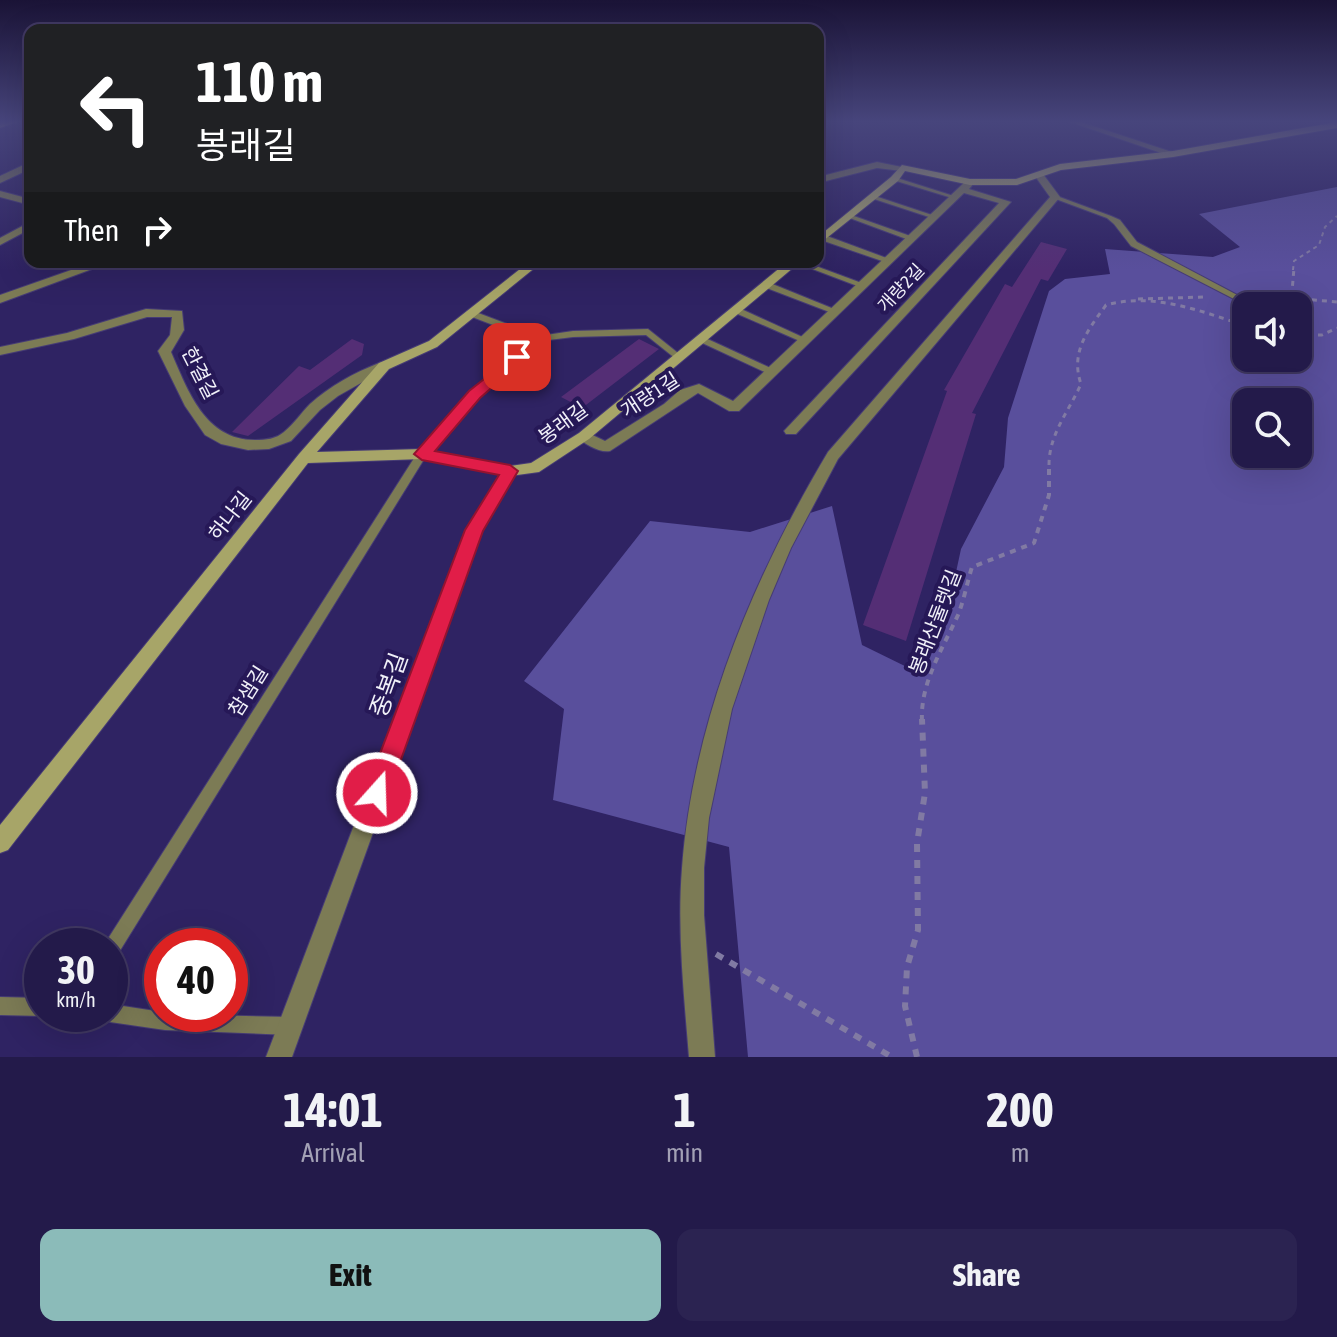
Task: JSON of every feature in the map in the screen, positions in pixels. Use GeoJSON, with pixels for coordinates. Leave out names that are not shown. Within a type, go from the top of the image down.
{"type":"FeatureCollection","features":[{"type":"Feature","properties":{"kind":"main road"},"geometry":{"type":"LineString","coordinates":[[824,237],[895,179],[900,171]]}},
{"type":"Feature","properties":{"kind":"main road"},"geometry":{"type":"LineString","coordinates":[[911,171],[962,190],[1017,182],[1050,171]]}},
{"type":"Feature","properties":{"kind":"main road","name":"하나길"},"geometry":{"type":"LineString","coordinates":[[0,842],[304,458],[384,366],[433,344],[528,268]]}},
{"type":"Feature","properties":{"kind":"main road","name":"봉래길"},"geometry":{"type":"LineString","coordinates":[[304,458],[422,454],[510,471],[534,468],[584,436],[788,268]]}},
{"type":"Feature","properties":{"kind":"street"},"geometry":{"type":"LineString","coordinates":[[824,178],[852,171]]}},
{"type":"Feature","properties":{"kind":"street"},"geometry":{"type":"LineString","coordinates":[[702,1057],[693,951],[693,867],[709,756],[769,579],[815,485],[833,456],[1055,197],[1040,176]]}},
{"type":"Feature","properties":{"kind":"street","name":"개량1길"},"geometry":{"type":"LineString","coordinates":[[584,436],[605,447],[669,407],[685,393],[699,388],[734,408],[962,190]]}},
{"type":"Feature","properties":{"kind":"street","name":"개량2길"},"geometry":{"type":"LineString","coordinates":[[791,431],[1006,202],[962,190]]}},
{"type":"Feature","properties":{"kind":"street"},"geometry":{"type":"LineString","coordinates":[[0,194],[24,200]]}},
{"type":"Feature","properties":{"kind":"street"},"geometry":{"type":"LineString","coordinates":[[0,242],[24,228]]}},
{"type":"Feature","properties":{"kind":"street"},"geometry":{"type":"LineString","coordinates":[[0,299],[88,268]]}},
{"type":"Feature","properties":{"kind":"street","name":"한결길"},"geometry":{"type":"LineString","coordinates":[[0,351],[70,336],[146,313],[178,314],[180,327],[175,341],[164,351],[172,371],[210,432],[234,443],[260,445],[286,439],[309,413],[363,373],[384,366]]}},
{"type":"Feature","properties":{"kind":"street","name":"중복길"},"geometry":{"type":"LineString","coordinates":[[279,1057],[474,530],[510,471]]}},
{"type":"Feature","properties":{"kind":"lane"},"geometry":{"type":"LineString","coordinates":[[895,179],[962,190]]}},
{"type":"Feature","properties":{"kind":"lane"},"geometry":{"type":"LineString","coordinates":[[873,197],[934,217]]}},
{"type":"Feature","properties":{"kind":"lane"},"geometry":{"type":"LineString","coordinates":[[1055,197],[1109,217],[1117,222],[1134,244],[1232,294]]}},
{"type":"Feature","properties":{"kind":"lane"},"geometry":{"type":"LineString","coordinates":[[849,216],[912,238]]}},
{"type":"Feature","properties":{"kind":"lane"},"geometry":{"type":"LineString","coordinates":[[824,241],[888,260]]}},
{"type":"Feature","properties":{"kind":"lane"},"geometry":{"type":"LineString","coordinates":[[813,268],[863,285]]}},
{"type":"Feature","properties":{"kind":"lane"},"geometry":{"type":"LineString","coordinates":[[767,285],[835,311]]}},
{"type":"Feature","properties":{"kind":"lane"},"geometry":{"type":"LineString","coordinates":[[736,310],[805,340]]}},
{"type":"Feature","properties":{"kind":"lane"},"geometry":{"type":"LineString","coordinates":[[470,313],[538,339],[573,334],[648,332],[679,357]]}},
{"type":"Feature","properties":{"kind":"lane","name":"참샘길"},"geometry":{"type":"LineString","coordinates":[[124,928],[422,454],[474,394],[538,339]]}},
{"type":"Feature","properties":{"kind":"lane"},"geometry":{"type":"LineString","coordinates":[[701,339],[772,372]]}},
{"type":"Feature","properties":{"kind":"lane"},"geometry":{"type":"LineString","coordinates":[[0,1006],[24,1007]]}},
{"type":"Feature","properties":{"kind":"lane"},"geometry":{"type":"LineString","coordinates":[[128,1016],[165,1021],[291,1026]]}},
{"type":"Feature","properties":{"kind":"path"},"geometry":{"type":"LineString","coordinates":[[1292,292],[1294,261],[1319,245],[1325,227],[1337,216]]}},
{"type":"Feature","properties":{"kind":"path"},"geometry":{"type":"LineString","coordinates":[[1136,300],[1155,297],[1232,297]]}},
{"type":"Feature","properties":{"kind":"path"},"geometry":{"type":"LineString","coordinates":[[1136,300],[1165,304],[1232,322]]}},
{"type":"Feature","properties":{"kind":"path","name":"봉래산둘렛길"},"geometry":{"type":"LineString","coordinates":[[917,1057],[905,1006],[907,967],[918,930],[917,843],[925,793],[921,708],[934,663],[959,612],[972,567],[1034,543],[1049,495],[1049,454],[1054,432],[1067,415],[1081,384],[1074,370],[1075,356],[1106,305],[1136,300]]}},
{"type":"Feature","properties":{"kind":"path"},"geometry":{"type":"LineString","coordinates":[[1312,300],[1337,302]]}},
{"type":"Feature","properties":{"kind":"path"},"geometry":{"type":"LineString","coordinates":[[1312,335],[1322,335],[1337,328]]}},
{"type":"Feature","properties":{"kind":"path"},"geometry":{"type":"LineString","coordinates":[[693,951],[716,954],[892,1057]]}},
{"type":"Feature","properties":{"kind":"shaded area"},"geometry":{"type":"Polygon","coordinates":[[[1337,187],[1337,1057],[748,1057],[729,847],[553,800],[564,709],[524,681],[650,521],[750,532],[832,506],[862,645],[915,671],[950,600],[961,549],[1004,467],[1008,418],[1049,291],[1065,279],[1110,274],[1105,249],[1213,257],[1240,247],[1199,214],[1337,187]]]}},
{"type":"Feature","properties":{"kind":"building"},"geometry":{"type":"Polygon","coordinates":[[[1041,242],[1067,249],[1048,281],[1041,279],[972,413],[976,414],[906,641],[863,625],[947,391],[944,390],[1005,284],[1012,287],[1041,242]]]}},
{"type":"Feature","properties":{"kind":"building"},"geometry":{"type":"Polygon","coordinates":[[[352,339],[364,344],[362,355],[248,436],[232,432],[299,366],[310,370],[352,339]]]}},
{"type":"Feature","properties":{"kind":"building"},"geometry":{"type":"Polygon","coordinates":[[[639,339],[659,349],[582,408],[561,397],[639,339]]]}},
{"type":"Feature","properties":{"kind":"route"},"geometry":{"type":"LineString","coordinates":[[377,793],[474,530],[510,471],[422,454],[474,394],[517,357]]}}]}
